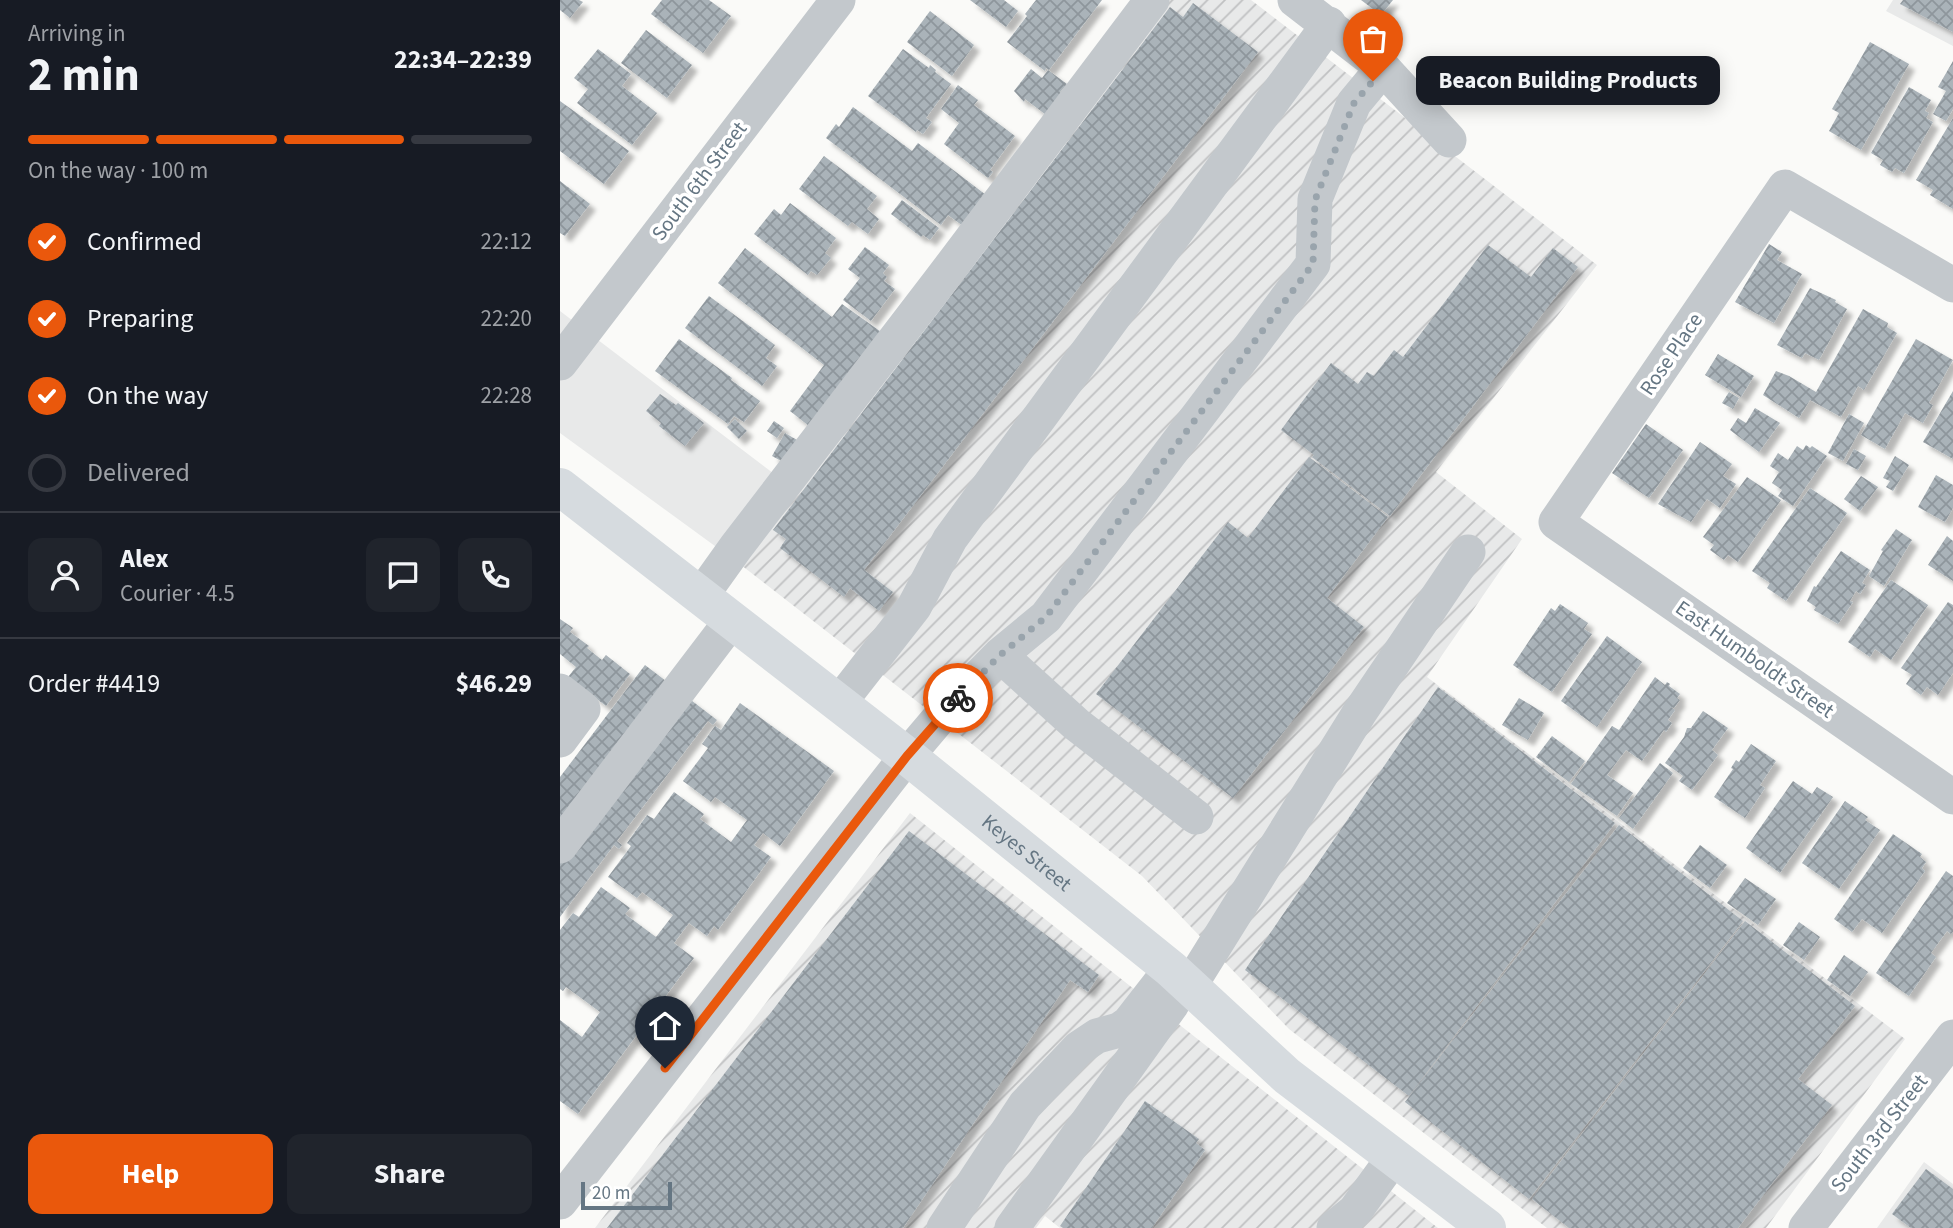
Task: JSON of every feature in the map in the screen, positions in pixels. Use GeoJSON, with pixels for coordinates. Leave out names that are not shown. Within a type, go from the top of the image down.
{"type":"FeatureCollection","features":[{"type":"Feature","properties":{"kind":"main road","name":"Keyes Street"},"geometry":{"type":"LineString","coordinates":[[560,487],[907,756],[1182,980],[1287,1076],[1487,1228]]}},
{"type":"Feature","properties":{"kind":"street","name":"South 6th Street"},"geometry":{"type":"LineString","coordinates":[[560,363],[838,0]]}},
{"type":"Feature","properties":{"kind":"street"},"geometry":{"type":"LineString","coordinates":[[701,596],[1152,0]]}},
{"type":"Feature","properties":{"kind":"street"},"geometry":{"type":"LineString","coordinates":[[1295,0],[1383,68],[1449,140]]}},
{"type":"Feature","properties":{"kind":"street"},"geometry":{"type":"LineString","coordinates":[[839,703],[914,607],[950,539],[1329,24]]}},
{"type":"Feature","properties":{"kind":"street"},"geometry":{"type":"LineString","coordinates":[[560,1202],[572,1163],[946,710],[999,656],[1046,617],[1313,264],[1315,200],[1354,103],[1383,68]]}},
{"type":"Feature","properties":{"kind":"street","name":"Rose Place"},"geometry":{"type":"LineString","coordinates":[[1556,522],[1785,187],[1953,285]]}},
{"type":"Feature","properties":{"kind":"street","name":"East Humboldt Street"},"geometry":{"type":"LineString","coordinates":[[1556,522],[1953,797]]}},
{"type":"Feature","properties":{"kind":"street"},"geometry":{"type":"LineString","coordinates":[[1012,1228],[1182,980],[1468,552]]}},
{"type":"Feature","properties":{"kind":"street"},"geometry":{"type":"LineString","coordinates":[[560,846],[732,620]]}},
{"type":"Feature","properties":{"kind":"street"},"geometry":{"type":"LineString","coordinates":[[999,656],[1076,724],[1196,817]]}},
{"type":"Feature","properties":{"kind":"street"},"geometry":{"type":"LineString","coordinates":[[560,691],[583,709],[560,740]]}},
{"type":"Feature","properties":{"kind":"street"},"geometry":{"type":"LineString","coordinates":[[944,1228],[1025,1105],[1079,1048],[1097,1036],[1119,1030],[1182,980]]}},
{"type":"Feature","properties":{"kind":"street","name":"South 3rd Street"},"geometry":{"type":"LineString","coordinates":[[1806,1228],[1953,1037]]}},
{"type":"Feature","properties":{"kind":"street"},"geometry":{"type":"LineString","coordinates":[[1334,1228],[1355,1211],[1394,1157]]}},
{"type":"Feature","properties":{"kind":"shaded area"},"geometry":{"type":"Polygon","coordinates":[[[1168,0],[1251,0],[1597,265],[1436,472],[1522,539],[1427,677],[1905,1039],[1766,1228],[1547,1228],[1289,1029],[1142,876],[741,565],[1168,0]]]}},
{"type":"Feature","properties":{"kind":"shaded area"},"geometry":{"type":"Polygon","coordinates":[[[1893,0],[1953,0],[1953,46],[1886,11],[1893,0]]]}},
{"type":"Feature","properties":{"kind":"shaded area"},"geometry":{"type":"Polygon","coordinates":[[[560,311],[794,489],[741,565],[560,433],[560,311]]]}},
{"type":"Feature","properties":{"kind":"shaded area"},"geometry":{"type":"Polygon","coordinates":[[[910,813],[1438,1228],[1060,1228],[1045,1216],[1036,1228],[595,1228],[910,813]]]}},
{"type":"Feature","properties":{"kind":"shaded area"},"geometry":{"type":"Polygon","coordinates":[[[1924,1162],[1953,1184],[1953,1228],[1877,1228],[1924,1162]]]}},
{"type":"Feature","properties":{"kind":"building"},"geometry":{"type":"Polygon","coordinates":[[[560,0],[583,2],[570,18],[560,10],[560,0]]]}},
{"type":"Feature","properties":{"kind":"building"},"geometry":{"type":"Polygon","coordinates":[[[662,0],[709,0],[731,16],[703,53],[651,14],[662,0]]]}},
{"type":"Feature","properties":{"kind":"building"},"geometry":{"type":"Polygon","coordinates":[[[970,0],[1004,0],[1018,11],[1006,27],[970,0]]]}},
{"type":"Feature","properties":{"kind":"building"},"geometry":{"type":"Polygon","coordinates":[[[1036,0],[1102,0],[1049,70],[1046,68],[1045,71],[1007,42],[1036,0]]]}},
{"type":"Feature","properties":{"kind":"building"},"geometry":{"type":"Polygon","coordinates":[[[1361,0],[1393,0],[1381,15],[1361,0]]]}},
{"type":"Feature","properties":{"kind":"building"},"geometry":{"type":"Polygon","coordinates":[[[1903,0],[1953,0],[1953,32],[1900,4],[1903,0]]]}},
{"type":"Feature","properties":{"kind":"building"},"geometry":{"type":"Polygon","coordinates":[[[1193,3],[1258,52],[864,570],[893,592],[879,611],[850,588],[844,597],[780,548],[786,539],[773,530],[1170,7],[1183,17],[1193,3]]]}},
{"type":"Feature","properties":{"kind":"building"},"geometry":{"type":"Polygon","coordinates":[[[930,11],[974,45],[952,76],[907,42],[930,11]]]}},
{"type":"Feature","properties":{"kind":"building"},"geometry":{"type":"Polygon","coordinates":[[[646,30],[692,65],[667,98],[621,63],[646,30]]]}},
{"type":"Feature","properties":{"kind":"building"},"geometry":{"type":"Polygon","coordinates":[[[1870,42],[1909,64],[1861,150],[1829,131],[1839,113],[1832,109],[1870,42]]]}},
{"type":"Feature","properties":{"kind":"building"},"geometry":{"type":"Polygon","coordinates":[[[598,49],[631,74],[622,86],[657,113],[632,145],[577,103],[588,89],[574,78],[598,49]]]}},
{"type":"Feature","properties":{"kind":"building"},"geometry":{"type":"Polygon","coordinates":[[[903,49],[929,68],[930,65],[951,84],[926,118],[932,122],[923,134],[917,130],[916,132],[868,96],[903,49]]]}},
{"type":"Feature","properties":{"kind":"building"},"geometry":{"type":"Polygon","coordinates":[[[1953,61],[1953,109],[1946,121],[1933,114],[1946,91],[1938,87],[1953,61]]]}},
{"type":"Feature","properties":{"kind":"building"},"geometry":{"type":"Polygon","coordinates":[[[1031,69],[1042,78],[1048,70],[1067,84],[1060,92],[1066,97],[1050,118],[1025,99],[1024,102],[1014,91],[1031,69]]]}},
{"type":"Feature","properties":{"kind":"building"},"geometry":{"type":"Polygon","coordinates":[[[958,85],[978,100],[974,105],[1015,136],[990,170],[993,172],[988,178],[944,144],[959,123],[941,109],[958,85]]]}},
{"type":"Feature","properties":{"kind":"building"},"geometry":{"type":"Polygon","coordinates":[[[1909,87],[1931,100],[1925,111],[1929,113],[1926,118],[1933,122],[1904,173],[1895,168],[1892,172],[1880,165],[1883,160],[1871,153],[1909,87]]]}},
{"type":"Feature","properties":{"kind":"building"},"geometry":{"type":"Polygon","coordinates":[[[560,101],[629,151],[604,184],[560,151],[560,101]]]}},
{"type":"Feature","properties":{"kind":"building"},"geometry":{"type":"Polygon","coordinates":[[[853,107],[912,151],[918,143],[986,195],[963,226],[948,215],[941,225],[826,138],[836,124],[839,127],[853,107]]]}},
{"type":"Feature","properties":{"kind":"building"},"geometry":{"type":"Polygon","coordinates":[[[1953,118],[1953,209],[1930,195],[1933,190],[1916,180],[1953,118]]]}},
{"type":"Feature","properties":{"kind":"building"},"geometry":{"type":"Polygon","coordinates":[[[824,156],[877,196],[867,209],[879,219],[868,234],[852,222],[848,226],[799,189],[824,156]]]}},
{"type":"Feature","properties":{"kind":"building"},"geometry":{"type":"Polygon","coordinates":[[[560,181],[590,204],[565,236],[560,233],[560,181]]]}},
{"type":"Feature","properties":{"kind":"building"},"geometry":{"type":"Polygon","coordinates":[[[902,200],[939,228],[930,240],[923,235],[921,237],[891,214],[902,200]]]}},
{"type":"Feature","properties":{"kind":"building"},"geometry":{"type":"Polygon","coordinates":[[[790,203],[836,238],[825,253],[831,258],[817,275],[811,271],[808,275],[754,234],[774,209],[781,215],[790,203]]]}},
{"type":"Feature","properties":{"kind":"building"},"geometry":{"type":"Polygon","coordinates":[[[1769,244],[1782,252],[1777,260],[1802,274],[1774,323],[1735,302],[1769,244]]]}},
{"type":"Feature","properties":{"kind":"building"},"geometry":{"type":"Polygon","coordinates":[[[1488,245],[1531,277],[1553,248],[1578,267],[1390,516],[1281,430],[1331,363],[1358,384],[1367,372],[1374,376],[1394,350],[1403,357],[1488,245]]]}},
{"type":"Feature","properties":{"kind":"building"},"geometry":{"type":"Polygon","coordinates":[[[865,247],[889,265],[883,273],[887,277],[884,281],[895,289],[871,321],[843,300],[860,278],[848,269],[865,247]]]}},
{"type":"Feature","properties":{"kind":"building"},"geometry":{"type":"Polygon","coordinates":[[[745,248],[832,317],[842,304],[884,334],[814,430],[790,411],[824,365],[718,283],[745,248]]]}},
{"type":"Feature","properties":{"kind":"building"},"geometry":{"type":"Polygon","coordinates":[[[1810,288],[1836,300],[1835,302],[1847,309],[1819,360],[1805,353],[1802,358],[1777,345],[1810,288]]]}},
{"type":"Feature","properties":{"kind":"building"},"geometry":{"type":"Polygon","coordinates":[[[709,296],[775,345],[766,358],[777,366],[762,386],[685,328],[709,296]]]}},
{"type":"Feature","properties":{"kind":"building"},"geometry":{"type":"Polygon","coordinates":[[[1863,309],[1888,323],[1887,327],[1897,333],[1864,390],[1858,386],[1841,417],[1810,400],[1799,418],[1763,395],[1776,371],[1816,392],[1863,309]]]}},
{"type":"Feature","properties":{"kind":"building"},"geometry":{"type":"Polygon","coordinates":[[[679,339],[760,401],[744,422],[734,416],[728,424],[655,371],[679,339]]]}},
{"type":"Feature","properties":{"kind":"building"},"geometry":{"type":"Polygon","coordinates":[[[1916,339],[1953,360],[1929,403],[1933,405],[1923,423],[1905,413],[1885,449],[1861,435],[1916,339]]]}},
{"type":"Feature","properties":{"kind":"building"},"geometry":{"type":"Polygon","coordinates":[[[1718,354],[1754,376],[1741,397],[1705,375],[1718,354]]]}},
{"type":"Feature","properties":{"kind":"building"},"geometry":{"type":"Polygon","coordinates":[[[1953,391],[1953,459],[1923,442],[1953,391]]]}},
{"type":"Feature","properties":{"kind":"building"},"geometry":{"type":"Polygon","coordinates":[[[1729,392],[1739,398],[1733,409],[1722,403],[1729,392]]]}},
{"type":"Feature","properties":{"kind":"building"},"geometry":{"type":"Polygon","coordinates":[[[660,394],[676,405],[678,403],[704,423],[685,446],[659,426],[661,423],[646,411],[660,394]]]}},
{"type":"Feature","properties":{"kind":"building"},"geometry":{"type":"Polygon","coordinates":[[[1755,408],[1780,423],[1759,452],[1730,430],[1738,418],[1746,423],[1755,408]]]}},
{"type":"Feature","properties":{"kind":"building"},"geometry":{"type":"Polygon","coordinates":[[[1849,414],[1864,423],[1843,461],[1828,453],[1849,414]]]}},
{"type":"Feature","properties":{"kind":"building"},"geometry":{"type":"Polygon","coordinates":[[[735,419],[747,431],[739,439],[727,427],[735,419]]]}},
{"type":"Feature","properties":{"kind":"building"},"geometry":{"type":"Polygon","coordinates":[[[774,421],[784,428],[777,438],[767,431],[774,421]]]}},
{"type":"Feature","properties":{"kind":"building"},"geometry":{"type":"Polygon","coordinates":[[[1646,424],[1683,450],[1649,498],[1612,473],[1646,424]]]}},
{"type":"Feature","properties":{"kind":"building"},"geometry":{"type":"Polygon","coordinates":[[[785,433],[797,440],[785,463],[772,456],[785,433]]]}},
{"type":"Feature","properties":{"kind":"building"},"geometry":{"type":"Polygon","coordinates":[[[1700,442],[1732,464],[1723,476],[1736,484],[1720,508],[1707,499],[1691,522],[1658,504],[1700,442]]]}},
{"type":"Feature","properties":{"kind":"building"},"geometry":{"type":"Polygon","coordinates":[[[1806,445],[1827,456],[1793,506],[1778,496],[1782,490],[1772,483],[1779,472],[1770,466],[1778,453],[1788,460],[1797,446],[1803,450],[1806,445]]]}},
{"type":"Feature","properties":{"kind":"building"},"geometry":{"type":"Polygon","coordinates":[[[1854,449],[1866,456],[1858,470],[1846,464],[1854,449]]]}},
{"type":"Feature","properties":{"kind":"building"},"geometry":{"type":"Polygon","coordinates":[[[1895,456],[1909,465],[1893,491],[1886,487],[1890,481],[1883,478],[1895,456]]]}},
{"type":"Feature","properties":{"kind":"building"},"geometry":{"type":"Polygon","coordinates":[[[1309,457],[1388,517],[1327,598],[1364,627],[1233,798],[1096,694],[1228,522],[1248,538],[1309,457]]]}},
{"type":"Feature","properties":{"kind":"building"},"geometry":{"type":"Polygon","coordinates":[[[1936,475],[1953,485],[1953,508],[1945,522],[1918,507],[1936,475]]]}},
{"type":"Feature","properties":{"kind":"building"},"geometry":{"type":"Polygon","coordinates":[[[1861,476],[1878,487],[1860,511],[1844,499],[1861,476]]]}},
{"type":"Feature","properties":{"kind":"building"},"geometry":{"type":"Polygon","coordinates":[[[1747,477],[1781,500],[1738,562],[1728,555],[1724,560],[1710,550],[1714,545],[1703,537],[1747,477]]]}},
{"type":"Feature","properties":{"kind":"building"},"geometry":{"type":"Polygon","coordinates":[[[1810,488],[1847,513],[1786,601],[1767,588],[1770,583],[1752,571],[1810,488]]]}},
{"type":"Feature","properties":{"kind":"building"},"geometry":{"type":"Polygon","coordinates":[[[1896,529],[1912,540],[1884,586],[1869,576],[1883,551],[1881,550],[1896,529]]]}},
{"type":"Feature","properties":{"kind":"building"},"geometry":{"type":"Polygon","coordinates":[[[1947,536],[1953,541],[1953,581],[1928,565],[1947,536]]]}},
{"type":"Feature","properties":{"kind":"building"},"geometry":{"type":"Polygon","coordinates":[[[1841,551],[1870,570],[1862,583],[1866,585],[1860,594],[1856,591],[1850,601],[1853,602],[1838,624],[1814,610],[1816,607],[1807,601],[1814,586],[1816,587],[1841,551]]]}},
{"type":"Feature","properties":{"kind":"building"},"geometry":{"type":"Polygon","coordinates":[[[1891,580],[1928,605],[1891,660],[1875,649],[1870,657],[1848,642],[1891,580]]]}},
{"type":"Feature","properties":{"kind":"building"},"geometry":{"type":"Polygon","coordinates":[[[1948,602],[1953,605],[1953,673],[1938,695],[1927,687],[1921,695],[1906,684],[1912,675],[1901,668],[1948,602]]]}},
{"type":"Feature","properties":{"kind":"building"},"geometry":{"type":"Polygon","coordinates":[[[1560,604],[1588,623],[1584,629],[1592,634],[1552,692],[1513,665],[1551,608],[1555,611],[1560,604]]]}},
{"type":"Feature","properties":{"kind":"building"},"geometry":{"type":"Polygon","coordinates":[[[560,619],[573,628],[570,632],[602,660],[606,655],[630,674],[606,706],[568,677],[576,667],[560,654],[560,619]]]}},
{"type":"Feature","properties":{"kind":"building"},"geometry":{"type":"Polygon","coordinates":[[[1607,636],[1642,662],[1597,727],[1561,701],[1607,636]]]}},
{"type":"Feature","properties":{"kind":"building"},"geometry":{"type":"Polygon","coordinates":[[[645,665],[717,720],[713,725],[708,721],[617,841],[622,845],[619,849],[614,845],[560,917],[560,777],[645,665]]]}},
{"type":"Feature","properties":{"kind":"building"},"geometry":{"type":"Polygon","coordinates":[[[1655,677],[1665,685],[1667,682],[1670,684],[1669,686],[1680,694],[1677,698],[1680,700],[1674,708],[1671,707],[1675,710],[1668,720],[1672,723],[1642,761],[1626,750],[1607,775],[1633,793],[1617,816],[1571,784],[1612,726],[1619,730],[1655,677]]]}},
{"type":"Feature","properties":{"kind":"building"},"geometry":{"type":"Polygon","coordinates":[[[1438,687],[1615,823],[1409,1096],[1245,970],[1438,687]]]}},
{"type":"Feature","properties":{"kind":"building"},"geometry":{"type":"Polygon","coordinates":[[[1519,698],[1544,713],[1528,740],[1502,725],[1519,698]]]}},
{"type":"Feature","properties":{"kind":"building"},"geometry":{"type":"Polygon","coordinates":[[[740,703],[834,771],[780,846],[763,833],[754,845],[771,857],[718,930],[714,926],[707,936],[689,923],[674,943],[694,958],[578,1114],[560,1101],[560,1020],[582,1037],[600,1012],[566,987],[563,991],[560,989],[560,930],[573,913],[579,917],[601,887],[630,908],[625,914],[656,937],[673,915],[642,892],[637,898],[608,877],[631,846],[627,843],[647,815],[654,819],[674,792],[704,814],[700,819],[731,842],[747,820],[715,797],[711,802],[683,781],[708,748],[702,744],[715,726],[721,730],[740,703]]]}},
{"type":"Feature","properties":{"kind":"building"},"geometry":{"type":"Polygon","coordinates":[[[1703,711],[1728,728],[1712,750],[1718,755],[1692,790],[1679,781],[1683,776],[1665,763],[1684,737],[1687,728],[1691,728],[1703,711]]]}},
{"type":"Feature","properties":{"kind":"building"},"geometry":{"type":"Polygon","coordinates":[[[1552,736],[1585,761],[1569,782],[1536,757],[1552,736]]]}},
{"type":"Feature","properties":{"kind":"building"},"geometry":{"type":"Polygon","coordinates":[[[1751,744],[1776,761],[1760,785],[1765,788],[1745,818],[1714,797],[1736,760],[1739,762],[1751,744]]]}},
{"type":"Feature","properties":{"kind":"building"},"geometry":{"type":"Polygon","coordinates":[[[1660,763],[1673,773],[1633,829],[1619,818],[1660,763]]]}},
{"type":"Feature","properties":{"kind":"building"},"geometry":{"type":"Polygon","coordinates":[[[1793,781],[1812,794],[1817,787],[1833,797],[1780,873],[1746,848],[1793,781]]]}},
{"type":"Feature","properties":{"kind":"building"},"geometry":{"type":"Polygon","coordinates":[[[1845,801],[1868,817],[1865,820],[1880,830],[1839,889],[1802,863],[1845,801]]]}},
{"type":"Feature","properties":{"kind":"building"},"geometry":{"type":"Polygon","coordinates":[[[1619,825],[1743,921],[1529,1199],[1405,1102],[1619,825]]]}},
{"type":"Feature","properties":{"kind":"building"},"geometry":{"type":"Polygon","coordinates":[[[909,831],[1099,975],[1088,992],[1070,980],[903,1228],[607,1228],[909,831]]]}},
{"type":"Feature","properties":{"kind":"building"},"geometry":{"type":"Polygon","coordinates":[[[1893,834],[1922,854],[1920,857],[1926,862],[1922,868],[1925,871],[1882,933],[1862,919],[1852,932],[1834,919],[1893,834]]]}},
{"type":"Feature","properties":{"kind":"building"},"geometry":{"type":"Polygon","coordinates":[[[1700,845],[1727,865],[1710,888],[1683,868],[1700,845]]]}},
{"type":"Feature","properties":{"kind":"building"},"geometry":{"type":"Polygon","coordinates":[[[1946,871],[1953,876],[1953,932],[1951,934],[1947,931],[1931,953],[1936,957],[1909,996],[1876,973],[1946,871]]]}},
{"type":"Feature","properties":{"kind":"building"},"geometry":{"type":"Polygon","coordinates":[[[1745,878],[1776,899],[1758,925],[1727,903],[1745,878]]]}},
{"type":"Feature","properties":{"kind":"building"},"geometry":{"type":"Polygon","coordinates":[[[1745,921],[1855,1006],[1798,1079],[1832,1105],[1738,1228],[1569,1228],[1532,1199],[1745,921]]]}},
{"type":"Feature","properties":{"kind":"building"},"geometry":{"type":"Polygon","coordinates":[[[1799,922],[1820,937],[1804,960],[1783,945],[1799,922]]]}},
{"type":"Feature","properties":{"kind":"building"},"geometry":{"type":"Polygon","coordinates":[[[1844,955],[1868,972],[1850,996],[1827,980],[1844,955]]]}},
{"type":"Feature","properties":{"kind":"building"},"geometry":{"type":"Polygon","coordinates":[[[1145,1101],[1199,1139],[1196,1143],[1205,1150],[1152,1228],[1063,1228],[1060,1226],[1145,1101]]]}},
{"type":"Feature","properties":{"kind":"building"},"geometry":{"type":"Polygon","coordinates":[[[1926,1169],[1953,1189],[1953,1228],[1911,1228],[1892,1214],[1926,1169]]]}},
{"type":"Feature","properties":{"kind":"way so far"},"geometry":{"type":"LineString","coordinates":[[958,698],[999,656],[1046,617],[1313,264],[1315,200],[1354,103],[1373,81]]}},
{"type":"Feature","properties":{"kind":"place","name":"Beacon Building Products"},"geometry":{"type":"Point","coordinates":[1373,81]}},
{"type":"Feature","properties":{"kind":"route"},"geometry":{"type":"LineString","coordinates":[[665,1068],[907,756],[958,698]]}}]}
